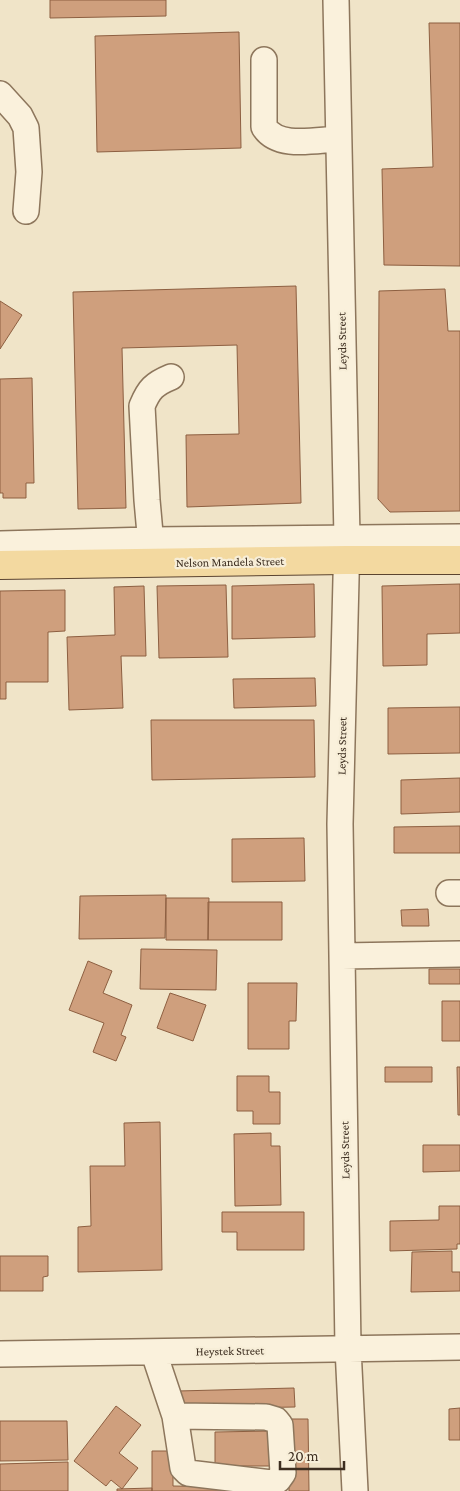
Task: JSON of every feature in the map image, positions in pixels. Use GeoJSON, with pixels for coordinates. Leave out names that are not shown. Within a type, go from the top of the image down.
{"type":"FeatureCollection","features":[{"type":"Feature","properties":{"kind":"main road","name":"Nelson Mandela Street"},"geometry":{"type":"LineString","coordinates":[[0,565],[151,552],[347,549],[460,560]]}},
{"type":"Feature","properties":{"kind":"street","name":"Leyds Street"},"geometry":{"type":"LineString","coordinates":[[336,0],[347,549],[340,824],[348,1348],[355,1491]]}},
{"type":"Feature","properties":{"kind":"street"},"geometry":{"type":"LineString","coordinates":[[264,60],[264,127],[269,134],[279,140],[290,141],[338,139]]}},
{"type":"Feature","properties":{"kind":"street"},"geometry":{"type":"LineString","coordinates":[[0,94],[20,116],[26,128],[28,172],[26,211]]}},
{"type":"Feature","properties":{"kind":"street"},"geometry":{"type":"LineString","coordinates":[[0,544],[151,552],[142,406],[146,394],[156,383],[171,377]]}},
{"type":"Feature","properties":{"kind":"street"},"geometry":{"type":"LineString","coordinates":[[347,549],[460,537]]}},
{"type":"Feature","properties":{"kind":"street"},"geometry":{"type":"LineString","coordinates":[[342,956],[460,954]]}},
{"type":"Feature","properties":{"kind":"street","name":"Heystek Street"},"geometry":{"type":"LineString","coordinates":[[0,1354],[460,1347]]}},
{"type":"Feature","properties":{"kind":"street"},"geometry":{"type":"LineString","coordinates":[[154,1353],[175,1416],[183,1468],[188,1473],[270,1483],[278,1480],[283,1473],[280,1426],[276,1420],[266,1417],[175,1416]]}},
{"type":"Feature","properties":{"kind":"building"},"geometry":{"type":"Polygon","coordinates":[[[50,0],[166,0],[166,16],[50,18],[50,0]]]}},
{"type":"Feature","properties":{"kind":"building"},"geometry":{"type":"Polygon","coordinates":[[[429,23],[460,23],[460,266],[384,265],[382,169],[433,167],[429,23]]]}},
{"type":"Feature","properties":{"kind":"building"},"geometry":{"type":"Polygon","coordinates":[[[239,32],[241,148],[97,152],[95,36],[239,32]]]}},
{"type":"Feature","properties":{"kind":"building"},"geometry":{"type":"Polygon","coordinates":[[[296,286],[301,503],[187,507],[186,435],[239,434],[237,345],[122,348],[126,508],[78,509],[73,292],[296,286]]]}},
{"type":"Feature","properties":{"kind":"building"},"geometry":{"type":"Polygon","coordinates":[[[445,289],[448,331],[460,331],[460,511],[390,512],[378,499],[379,291],[445,289]]]}},
{"type":"Feature","properties":{"kind":"building"},"geometry":{"type":"Polygon","coordinates":[[[0,301],[22,315],[0,349],[0,301]]]}},
{"type":"Feature","properties":{"kind":"building"},"geometry":{"type":"Polygon","coordinates":[[[32,378],[34,483],[26,483],[26,498],[3,498],[3,493],[0,493],[0,379],[32,378]]]}},
{"type":"Feature","properties":{"kind":"building"},"geometry":{"type":"Polygon","coordinates":[[[314,584],[315,637],[232,639],[232,586],[314,584]]]}},
{"type":"Feature","properties":{"kind":"building"},"geometry":{"type":"Polygon","coordinates":[[[460,584],[460,633],[427,634],[427,665],[383,666],[382,586],[460,584]]]}},
{"type":"Feature","properties":{"kind":"building"},"geometry":{"type":"Polygon","coordinates":[[[226,585],[228,657],[159,658],[157,586],[226,585]]]}},
{"type":"Feature","properties":{"kind":"building"},"geometry":{"type":"Polygon","coordinates":[[[144,586],[146,656],[121,656],[123,708],[69,710],[67,637],[115,635],[114,587],[144,586]]]}},
{"type":"Feature","properties":{"kind":"building"},"geometry":{"type":"Polygon","coordinates":[[[65,590],[65,631],[48,632],[48,682],[6,682],[6,699],[0,699],[0,591],[65,590]]]}},
{"type":"Feature","properties":{"kind":"building"},"geometry":{"type":"Polygon","coordinates":[[[315,678],[316,706],[234,708],[233,679],[315,678]]]}},
{"type":"Feature","properties":{"kind":"building"},"geometry":{"type":"Polygon","coordinates":[[[460,707],[460,753],[388,754],[388,708],[460,707]]]}},
{"type":"Feature","properties":{"kind":"building"},"geometry":{"type":"Polygon","coordinates":[[[151,720],[314,720],[315,777],[152,780],[151,720]]]}},
{"type":"Feature","properties":{"kind":"building"},"geometry":{"type":"Polygon","coordinates":[[[460,778],[460,812],[401,814],[401,780],[460,778]]]}},
{"type":"Feature","properties":{"kind":"building"},"geometry":{"type":"Polygon","coordinates":[[[460,826],[460,853],[394,853],[394,827],[460,826]]]}},
{"type":"Feature","properties":{"kind":"building"},"geometry":{"type":"Polygon","coordinates":[[[304,838],[305,881],[232,882],[232,839],[304,838]]]}},
{"type":"Feature","properties":{"kind":"building"},"geometry":{"type":"Polygon","coordinates":[[[166,895],[165,938],[79,939],[80,896],[166,895]]]}},
{"type":"Feature","properties":{"kind":"building"},"geometry":{"type":"Polygon","coordinates":[[[166,898],[209,898],[208,940],[166,940],[166,898]]]}},
{"type":"Feature","properties":{"kind":"building"},"geometry":{"type":"Polygon","coordinates":[[[208,902],[282,902],[282,940],[208,940],[208,902]]]}},
{"type":"Feature","properties":{"kind":"building"},"geometry":{"type":"Polygon","coordinates":[[[428,909],[429,926],[402,926],[401,910],[428,909]]]}},
{"type":"Feature","properties":{"kind":"building"},"geometry":{"type":"Polygon","coordinates":[[[141,949],[217,950],[216,990],[140,989],[141,949]]]}},
{"type":"Feature","properties":{"kind":"building"},"geometry":{"type":"Polygon","coordinates":[[[88,961],[112,971],[103,993],[132,1005],[121,1035],[126,1037],[116,1061],[93,1052],[104,1023],[69,1010],[88,961]]]}},
{"type":"Feature","properties":{"kind":"building"},"geometry":{"type":"Polygon","coordinates":[[[429,969],[460,969],[460,984],[429,984],[429,969]]]}},
{"type":"Feature","properties":{"kind":"building"},"geometry":{"type":"Polygon","coordinates":[[[248,983],[297,983],[296,1021],[289,1021],[289,1049],[248,1049],[248,983]]]}},
{"type":"Feature","properties":{"kind":"building"},"geometry":{"type":"Polygon","coordinates":[[[170,993],[206,1005],[193,1041],[157,1028],[170,993]]]}},
{"type":"Feature","properties":{"kind":"building"},"geometry":{"type":"Polygon","coordinates":[[[442,1001],[460,1001],[460,1041],[442,1041],[442,1001]]]}},
{"type":"Feature","properties":{"kind":"building"},"geometry":{"type":"Polygon","coordinates":[[[385,1067],[432,1067],[432,1082],[385,1082],[385,1067]]]}},
{"type":"Feature","properties":{"kind":"building"},"geometry":{"type":"Polygon","coordinates":[[[457,1067],[460,1067],[460,1115],[458,1115],[457,1067]]]}},
{"type":"Feature","properties":{"kind":"building"},"geometry":{"type":"Polygon","coordinates":[[[237,1076],[269,1076],[269,1092],[280,1092],[280,1124],[253,1124],[253,1111],[237,1111],[237,1076]]]}},
{"type":"Feature","properties":{"kind":"building"},"geometry":{"type":"Polygon","coordinates":[[[160,1122],[162,1270],[78,1272],[78,1227],[91,1226],[90,1166],[125,1166],[124,1123],[160,1122]]]}},
{"type":"Feature","properties":{"kind":"building"},"geometry":{"type":"Polygon","coordinates":[[[271,1133],[271,1146],[280,1146],[281,1205],[235,1206],[234,1134],[271,1133]]]}},
{"type":"Feature","properties":{"kind":"building"},"geometry":{"type":"Polygon","coordinates":[[[423,1145],[460,1145],[460,1171],[423,1172],[423,1145]]]}},
{"type":"Feature","properties":{"kind":"building"},"geometry":{"type":"Polygon","coordinates":[[[439,1206],[460,1206],[460,1244],[457,1244],[457,1249],[390,1251],[390,1221],[439,1220],[439,1206]]]}},
{"type":"Feature","properties":{"kind":"building"},"geometry":{"type":"Polygon","coordinates":[[[222,1212],[304,1212],[304,1250],[237,1250],[237,1232],[222,1232],[222,1212]]]}},
{"type":"Feature","properties":{"kind":"building"},"geometry":{"type":"Polygon","coordinates":[[[452,1251],[452,1272],[460,1272],[460,1291],[411,1292],[412,1252],[452,1251]]]}},
{"type":"Feature","properties":{"kind":"building"},"geometry":{"type":"Polygon","coordinates":[[[0,1256],[48,1256],[48,1276],[43,1277],[43,1291],[0,1291],[0,1256]]]}},
{"type":"Feature","properties":{"kind":"building"},"geometry":{"type":"Polygon","coordinates":[[[294,1388],[295,1407],[178,1409],[178,1391],[294,1388]]]}},
{"type":"Feature","properties":{"kind":"building"},"geometry":{"type":"Polygon","coordinates":[[[116,1406],[141,1425],[119,1453],[138,1468],[122,1489],[111,1480],[106,1486],[74,1461],[116,1406]]]}},
{"type":"Feature","properties":{"kind":"building"},"geometry":{"type":"Polygon","coordinates":[[[460,1408],[460,1440],[449,1440],[449,1409],[460,1408]]]}},
{"type":"Feature","properties":{"kind":"building"},"geometry":{"type":"Polygon","coordinates":[[[288,1419],[308,1419],[309,1491],[289,1491],[288,1419]]]}},
{"type":"Feature","properties":{"kind":"building"},"geometry":{"type":"Polygon","coordinates":[[[0,1421],[67,1421],[68,1460],[0,1461],[0,1421]]]}},
{"type":"Feature","properties":{"kind":"building"},"geometry":{"type":"Polygon","coordinates":[[[271,1431],[271,1466],[215,1466],[215,1432],[271,1431]]]}},
{"type":"Feature","properties":{"kind":"building"},"geometry":{"type":"Polygon","coordinates":[[[152,1451],[173,1451],[173,1486],[234,1487],[234,1491],[152,1491],[152,1451]]]}},
{"type":"Feature","properties":{"kind":"building"},"geometry":{"type":"Polygon","coordinates":[[[68,1462],[68,1491],[0,1491],[0,1464],[68,1462]]]}},
{"type":"Feature","properties":{"kind":"building"},"geometry":{"type":"Polygon","coordinates":[[[152,1488],[152,1491],[117,1491],[117,1489],[152,1488]]]}}]}
